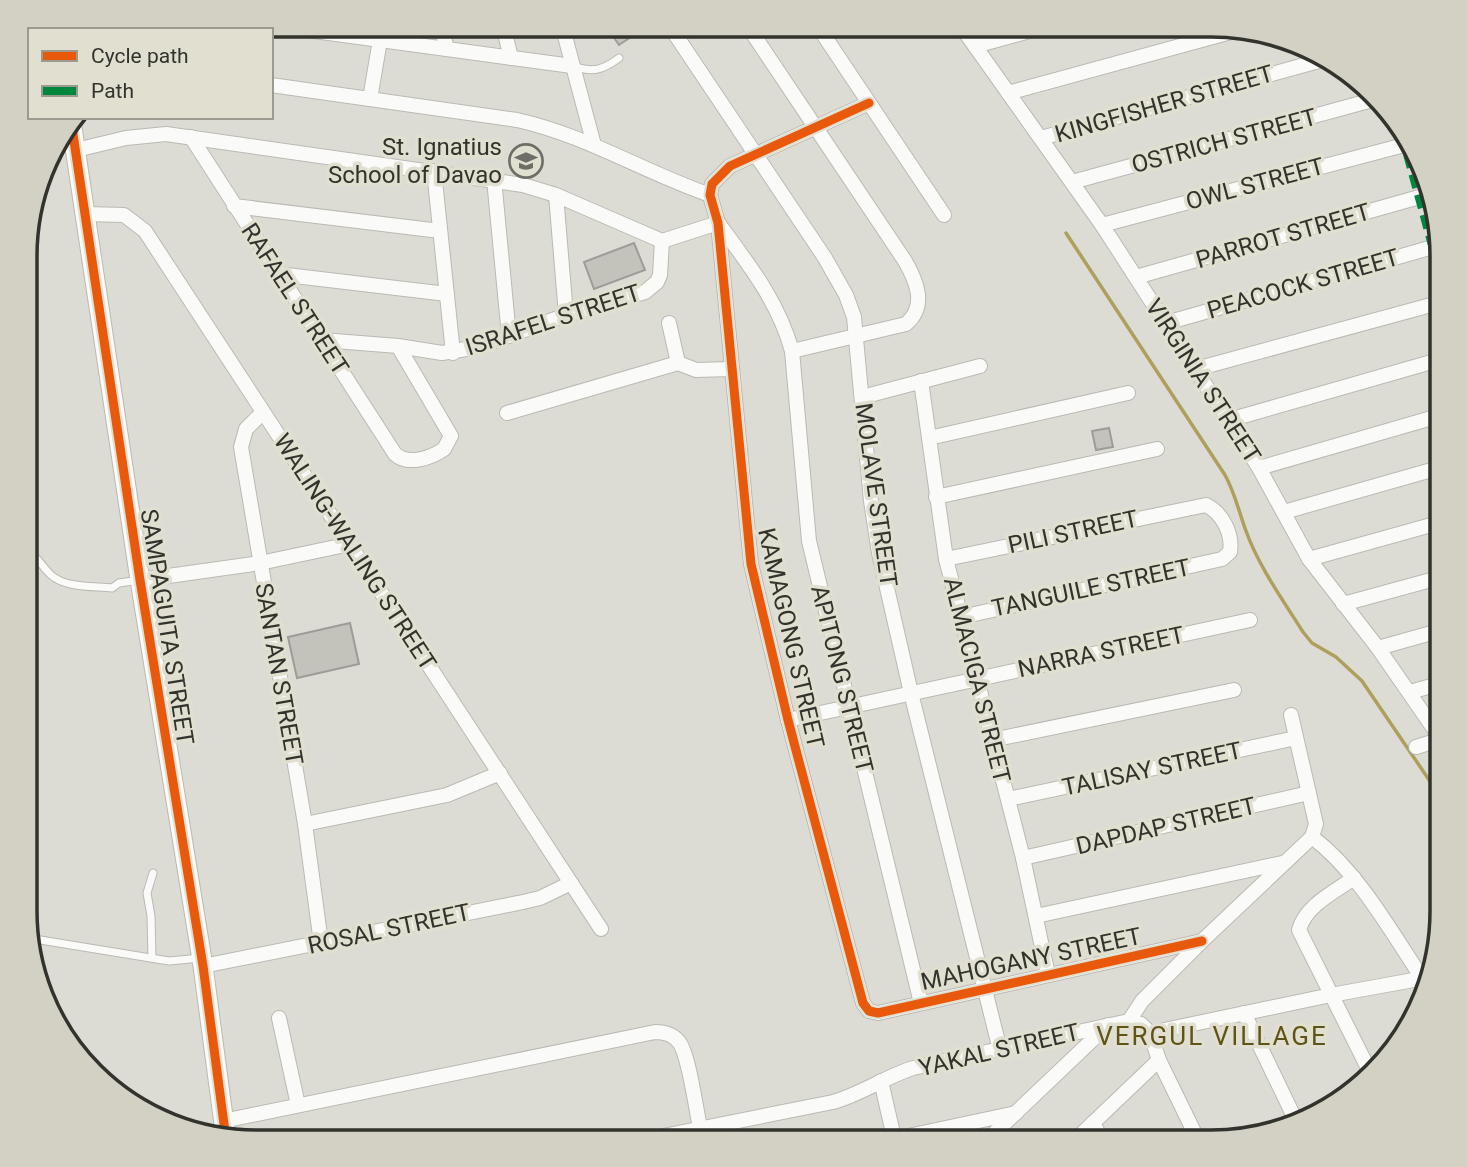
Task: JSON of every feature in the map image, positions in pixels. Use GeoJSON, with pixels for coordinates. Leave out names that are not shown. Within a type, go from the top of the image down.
{"type":"FeatureCollection","features":[{"type":"Feature","properties":{"kind":"street"},"geometry":{"type":"LineString","coordinates":[[366,37],[572,66]]}},
{"type":"Feature","properties":{"kind":"street"},"geometry":{"type":"LineString","coordinates":[[370,99],[379,37]]}},
{"type":"Feature","properties":{"kind":"street"},"geometry":{"type":"LineString","coordinates":[[444,37],[447,50]]}},
{"type":"Feature","properties":{"kind":"street"},"geometry":{"type":"LineString","coordinates":[[506,37],[511,58]]}},
{"type":"Feature","properties":{"kind":"street"},"geometry":{"type":"LineString","coordinates":[[565,37],[594,145]]}},
{"type":"Feature","properties":{"kind":"street","name":"MOLAVE STREET"},"geometry":{"type":"LineString","coordinates":[[677,37],[836,275],[854,317],[875,527],[911,694],[1000,1049]]}},
{"type":"Feature","properties":{"kind":"street"},"geometry":{"type":"LineString","coordinates":[[755,37],[913,274],[918,289],[917,310],[906,324],[792,351]]}},
{"type":"Feature","properties":{"kind":"street"},"geometry":{"type":"LineString","coordinates":[[825,37],[944,215]]}},
{"type":"Feature","properties":{"kind":"street","name":"VIRGINIA STREET"},"geometry":{"type":"LineString","coordinates":[[969,37],[1102,225],[1196,369],[1259,468],[1309,559],[1378,648],[1430,721]]}},
{"type":"Feature","properties":{"kind":"street"},"geometry":{"type":"LineString","coordinates":[[975,46],[1008,37]]}},
{"type":"Feature","properties":{"kind":"street"},"geometry":{"type":"LineString","coordinates":[[1008,93],[1213,37]]}},
{"type":"Feature","properties":{"kind":"street","name":"KINGFISHER STREET"},"geometry":{"type":"LineString","coordinates":[[1041,138],[1314,62]]}},
{"type":"Feature","properties":{"kind":"street"},"geometry":{"type":"LineString","coordinates":[[273,85],[517,120],[548,127],[666,179],[710,195]]}},
{"type":"Feature","properties":{"kind":"street","name":"OSTRICH STREET"},"geometry":{"type":"LineString","coordinates":[[1072,182],[1367,102]]}},
{"type":"Feature","properties":{"kind":"street"},"geometry":{"type":"LineString","coordinates":[[76,150],[146,135],[166,134],[494,179],[556,195],[663,241],[718,223],[710,195],[712,184],[730,166],[869,103]]}},
{"type":"Feature","properties":{"kind":"street","name":"SAMPAGUITA STREET"},"geometry":{"type":"LineString","coordinates":[[73,135],[139,580],[202,962],[225,1128]]}},
{"type":"Feature","properties":{"kind":"street","name":"RAFAEL STREET"},"geometry":{"type":"LineString","coordinates":[[191,137],[395,454],[401,459],[414,460],[439,453],[451,436],[398,346]]}},
{"type":"Feature","properties":{"kind":"street","name":"OWL STREET"},"geometry":{"type":"LineString","coordinates":[[1102,225],[1401,146]]}},
{"type":"Feature","properties":{"kind":"street"},"geometry":{"type":"LineString","coordinates":[[434,171],[453,353]]}},
{"type":"Feature","properties":{"kind":"street"},"geometry":{"type":"LineString","coordinates":[[494,179],[509,336]]}},
{"type":"Feature","properties":{"kind":"street"},"geometry":{"type":"LineString","coordinates":[[556,195],[566,315]]}},
{"type":"Feature","properties":{"kind":"street","name":"PARROT STREET"},"geometry":{"type":"LineString","coordinates":[[1136,277],[1422,196]]}},
{"type":"Feature","properties":{"kind":"street"},"geometry":{"type":"LineString","coordinates":[[234,206],[440,231]]}},
{"type":"Feature","properties":{"kind":"street","name":"WALING-WALING STREET"},"geometry":{"type":"LineString","coordinates":[[86,214],[124,215],[145,231],[601,929]]}},
{"type":"Feature","properties":{"kind":"street","name":"APITONG STREET"},"geometry":{"type":"LineString","coordinates":[[718,223],[785,324],[792,351],[809,541],[921,1003]]}},
{"type":"Feature","properties":{"kind":"street","name":"KAMAGONG STREET"},"geometry":{"type":"LineString","coordinates":[[718,223],[751,564],[788,720],[863,1003],[869,1011]]}},
{"type":"Feature","properties":{"kind":"street","name":"ISRAFEL STREET"},"geometry":{"type":"LineString","coordinates":[[322,340],[453,353],[651,288],[660,275],[663,241]]}},
{"type":"Feature","properties":{"kind":"street","name":"PEACOCK STREET"},"geometry":{"type":"LineString","coordinates":[[1166,323],[1430,248]]}},
{"type":"Feature","properties":{"kind":"street"},"geometry":{"type":"LineString","coordinates":[[278,274],[447,294]]}},
{"type":"Feature","properties":{"kind":"street"},"geometry":{"type":"LineString","coordinates":[[1196,369],[1430,306]]}},
{"type":"Feature","properties":{"kind":"street"},"geometry":{"type":"LineString","coordinates":[[669,323],[678,363]]}},
{"type":"Feature","properties":{"kind":"street"},"geometry":{"type":"LineString","coordinates":[[1229,420],[1430,362]]}},
{"type":"Feature","properties":{"kind":"street"},"geometry":{"type":"LineString","coordinates":[[507,413],[678,363],[696,370],[731,369]]}},
{"type":"Feature","properties":{"kind":"street"},"geometry":{"type":"LineString","coordinates":[[862,397],[980,366]]}},
{"type":"Feature","properties":{"kind":"street","name":"ALMACIGA STREET"},"geometry":{"type":"LineString","coordinates":[[921,381],[946,559],[1023,858],[1048,975]]}},
{"type":"Feature","properties":{"kind":"street"},"geometry":{"type":"LineString","coordinates":[[929,438],[1128,393]]}},
{"type":"Feature","properties":{"kind":"street","name":"SANTAN STREET"},"geometry":{"type":"LineString","coordinates":[[263,412],[246,429],[241,447],[305,824],[321,943]]}},
{"type":"Feature","properties":{"kind":"street"},"geometry":{"type":"LineString","coordinates":[[1259,468],[1430,418]]}},
{"type":"Feature","properties":{"kind":"street"},"geometry":{"type":"LineString","coordinates":[[936,497],[1157,449]]}},
{"type":"Feature","properties":{"kind":"street"},"geometry":{"type":"LineString","coordinates":[[1284,512],[1430,470]]}},
{"type":"Feature","properties":{"kind":"street","name":"PILI STREET"},"geometry":{"type":"LineString","coordinates":[[946,559],[1206,505],[1222,517],[1231,545],[1230,552],[1222,559]]}},
{"type":"Feature","properties":{"kind":"street"},"geometry":{"type":"LineString","coordinates":[[1309,559],[1430,525]]}},
{"type":"Feature","properties":{"kind":"street"},"geometry":{"type":"LineString","coordinates":[[139,580],[260,563],[350,544]]}},
{"type":"Feature","properties":{"kind":"street","name":"TANGUILE STREET"},"geometry":{"type":"LineString","coordinates":[[961,617],[1222,559]]}},
{"type":"Feature","properties":{"kind":"street"},"geometry":{"type":"LineString","coordinates":[[1343,604],[1430,579]]}},
{"type":"Feature","properties":{"kind":"street","name":"NARRA STREET"},"geometry":{"type":"LineString","coordinates":[[788,720],[1250,620]]}},
{"type":"Feature","properties":{"kind":"street"},"geometry":{"type":"LineString","coordinates":[[1378,648],[1430,633]]}},
{"type":"Feature","properties":{"kind":"street"},"geometry":{"type":"LineString","coordinates":[[1410,692],[1430,686]]}},
{"type":"Feature","properties":{"kind":"street"},"geometry":{"type":"LineString","coordinates":[[992,740],[1234,690]]}},
{"type":"Feature","properties":{"kind":"street"},"geometry":{"type":"LineString","coordinates":[[1193,1130],[1159,1060],[1150,1033],[1141,1024],[1129,1021],[1142,1002],[1202,941],[1312,837],[1317,824],[1291,715]]}},
{"type":"Feature","properties":{"kind":"street","name":"TALISAY STREET"},"geometry":{"type":"LineString","coordinates":[[1008,799],[1296,738]]}},
{"type":"Feature","properties":{"kind":"street"},"geometry":{"type":"LineString","coordinates":[[1416,747],[1430,743]]}},
{"type":"Feature","properties":{"kind":"street"},"geometry":{"type":"LineString","coordinates":[[305,824],[447,795],[500,773]]}},
{"type":"Feature","properties":{"kind":"street","name":"DAPDAP STREET"},"geometry":{"type":"LineString","coordinates":[[1023,858],[1310,793]]}},
{"type":"Feature","properties":{"kind":"street"},"geometry":{"type":"LineString","coordinates":[[1312,837],[1340,860],[1421,973]]}},
{"type":"Feature","properties":{"kind":"street"},"geometry":{"type":"LineString","coordinates":[[1036,916],[1283,863]]}},
{"type":"Feature","properties":{"kind":"street"},"geometry":{"type":"LineString","coordinates":[[1354,878],[1314,906],[1301,921],[1299,930],[1367,1065]]}},
{"type":"Feature","properties":{"kind":"street","name":"ROSAL STREET"},"geometry":{"type":"LineString","coordinates":[[202,962],[321,943],[540,898],[571,883]]}},
{"type":"Feature","properties":{"kind":"street","name":"MAHOGANY STREET"},"geometry":{"type":"LineString","coordinates":[[869,1011],[878,1013],[1202,941]]}},
{"type":"Feature","properties":{"kind":"street"},"geometry":{"type":"LineString","coordinates":[[1150,1033],[1331,995],[1418,982]]}},
{"type":"Feature","properties":{"kind":"street"},"geometry":{"type":"LineString","coordinates":[[1244,1013],[1293,1115]]}},
{"type":"Feature","properties":{"kind":"street"},"geometry":{"type":"LineString","coordinates":[[279,1018],[298,1105]]}},
{"type":"Feature","properties":{"kind":"street","name":"YAKAL STREET"},"geometry":{"type":"LineString","coordinates":[[690,1130],[850,1097],[913,1068],[1129,1021]]}},
{"type":"Feature","properties":{"kind":"street"},"geometry":{"type":"LineString","coordinates":[[998,1130],[1108,1025]]}},
{"type":"Feature","properties":{"kind":"street"},"geometry":{"type":"LineString","coordinates":[[230,1128],[298,1105],[655,1032],[665,1032],[674,1037],[684,1051],[700,1128]]}},
{"type":"Feature","properties":{"kind":"street"},"geometry":{"type":"LineString","coordinates":[[1086,1130],[1159,1060]]}},
{"type":"Feature","properties":{"kind":"street"},"geometry":{"type":"LineString","coordinates":[[881,1081],[892,1130]]}},
{"type":"Feature","properties":{"kind":"street"},"geometry":{"type":"LineString","coordinates":[[943,1130],[1016,1113]]}},
{"type":"Feature","properties":{"kind":"street"},"geometry":{"type":"LineString","coordinates":[[1093,1123],[1097,1130]]}},
{"type":"Feature","properties":{"kind":"lane"},"geometry":{"type":"LineString","coordinates":[[572,66],[594,71],[605,68],[619,58]]}},
{"type":"Feature","properties":{"kind":"lane"},"geometry":{"type":"LineString","coordinates":[[37,559],[61,582],[112,588],[119,583],[139,580]]}},
{"type":"Feature","properties":{"kind":"lane"},"geometry":{"type":"LineString","coordinates":[[152,958],[151,916],[147,893],[153,873]]}},
{"type":"Feature","properties":{"kind":"lane"},"geometry":{"type":"LineString","coordinates":[[39,940],[169,961],[202,962]]}},
{"type":"Feature","properties":{"kind":"building"},"geometry":{"type":"Polygon","coordinates":[[[613,37],[631,37],[619,45],[613,37]]]}},
{"type":"Feature","properties":{"kind":"building"},"geometry":{"type":"Polygon","coordinates":[[[634,243],[645,270],[594,289],[584,262],[634,243]]]}},
{"type":"Feature","properties":{"kind":"building"},"geometry":{"type":"Polygon","coordinates":[[[1109,428],[1113,447],[1096,450],[1092,431],[1109,428]]]}},
{"type":"Feature","properties":{"kind":"building"},"geometry":{"type":"Polygon","coordinates":[[[350,623],[359,664],[297,678],[288,637],[350,623]]]}},
{"type":"Feature","properties":{"kind":"waterway"},"geometry":{"type":"LineString","coordinates":[[1066,233],[1225,475],[1258,557],[1303,632],[1312,643],[1336,657],[1362,681],[1430,781]]}},
{"type":"Feature","properties":{"kind":"marked path"},"geometry":{"type":"LineString","coordinates":[[1408,160],[1430,239]]}},
{"type":"Feature","properties":{"kind":"cycle path"},"geometry":{"type":"LineString","coordinates":[[869,103],[730,166],[712,184],[710,195],[718,223],[751,564],[788,720],[863,1003],[869,1011],[878,1013],[1202,941]]}},
{"type":"Feature","properties":{"kind":"cycle path"},"geometry":{"type":"LineString","coordinates":[[73,135],[140,580],[203,966],[224,1128]]}},
{"type":"Feature","properties":{"kind":"place","name":"St. Ignatius School of Davao"},"geometry":{"type":"Point","coordinates":[526,161]}},
{"type":"Feature","properties":{"kind":"district","name":"VERGUL VILLAGE"},"geometry":{"type":"Point","coordinates":[1212,1036]}}]}
